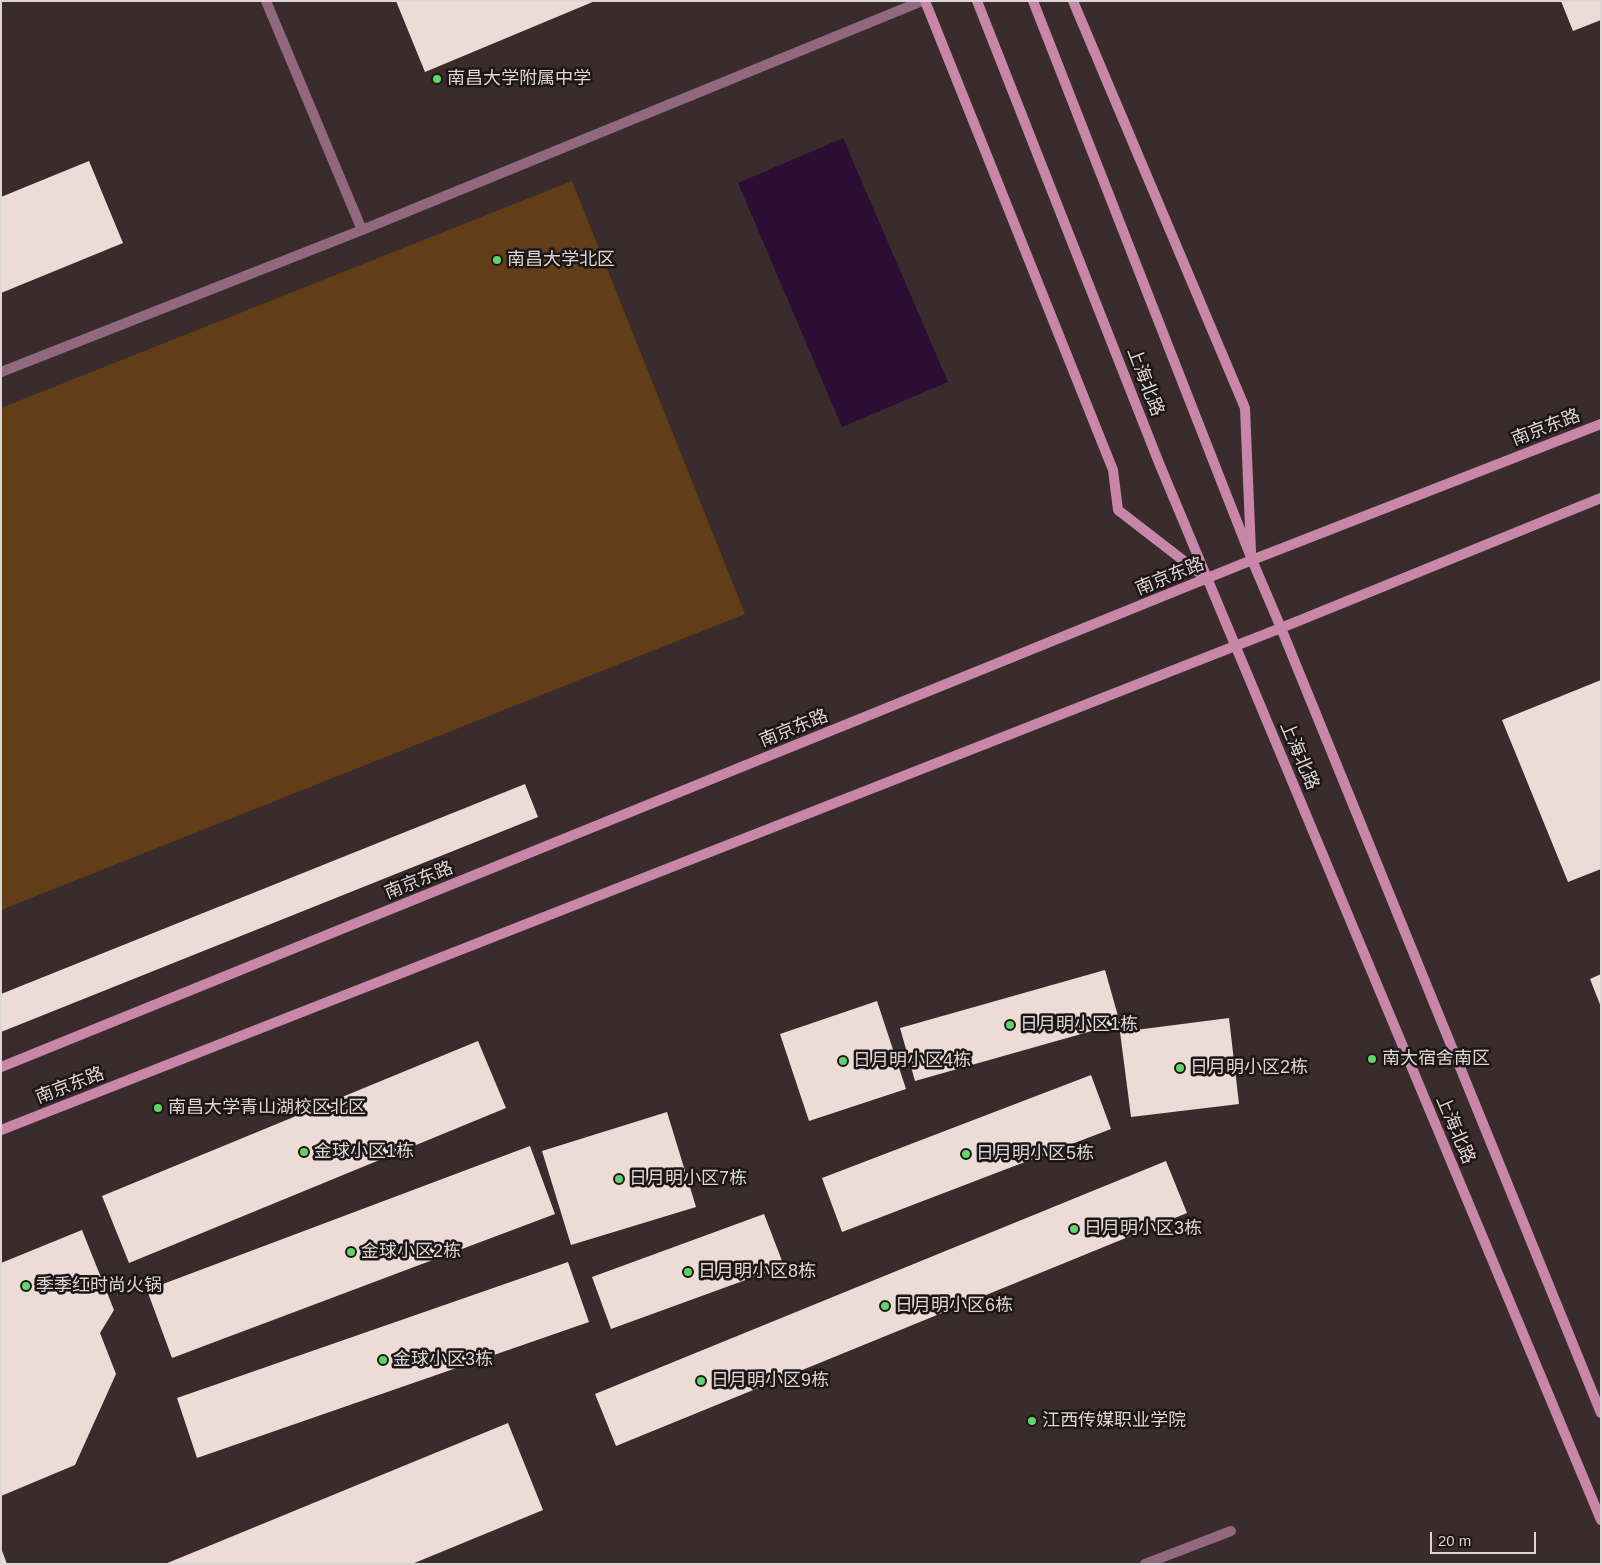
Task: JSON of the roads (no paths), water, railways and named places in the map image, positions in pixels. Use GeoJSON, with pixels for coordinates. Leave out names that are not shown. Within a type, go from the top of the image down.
{"type":"FeatureCollection","features":[{"type":"Feature","properties":{"kind":"main road"},"geometry":{"type":"LineString","coordinates":[[924,1],[1113,470],[1118,510],[1207,579]]}},
{"type":"Feature","properties":{"kind":"main road","name":"上海北路"},"geometry":{"type":"LineString","coordinates":[[977,1],[1159,463],[1234,646],[1601,1520]]}},
{"type":"Feature","properties":{"kind":"main road","name":"上海北路"},"geometry":{"type":"LineString","coordinates":[[1033,1],[1252,560],[1601,1413]]}},
{"type":"Feature","properties":{"kind":"main road"},"geometry":{"type":"LineString","coordinates":[[1073,1],[1245,408],[1252,560]]}},
{"type":"Feature","properties":{"kind":"main road","name":"南京东路"},"geometry":{"type":"LineString","coordinates":[[1,1067],[1252,560],[1601,424]]}},
{"type":"Feature","properties":{"kind":"main road","name":"南京东路"},"geometry":{"type":"LineString","coordinates":[[1,1130],[1281,628],[1601,498]]}},
{"type":"Feature","properties":{"kind":"street"},"geometry":{"type":"LineString","coordinates":[[266,1],[362,230]]}},
{"type":"Feature","properties":{"kind":"street"},"geometry":{"type":"LineString","coordinates":[[1,372],[362,230],[924,1]]}},
{"type":"Feature","properties":{"kind":"street"},"geometry":{"type":"LineString","coordinates":[[1145,1564],[1231,1530]]}},
{"type":"Feature","properties":{"kind":"place","name":"南昌大学附属中学"},"geometry":{"type":"Point","coordinates":[437,79]}},
{"type":"Feature","properties":{"kind":"place","name":"南昌大学北区"},"geometry":{"type":"Point","coordinates":[497,260]}},
{"type":"Feature","properties":{"kind":"place","name":"日月明小区1栋"},"geometry":{"type":"Point","coordinates":[1010,1025]}},
{"type":"Feature","properties":{"kind":"place","name":"南大宿舍南区"},"geometry":{"type":"Point","coordinates":[1372,1059]}},
{"type":"Feature","properties":{"kind":"place","name":"日月明小区4栋"},"geometry":{"type":"Point","coordinates":[843,1061]}},
{"type":"Feature","properties":{"kind":"place","name":"日月明小区2栋"},"geometry":{"type":"Point","coordinates":[1180,1068]}},
{"type":"Feature","properties":{"kind":"place","name":"南昌大学青山湖校区北区"},"geometry":{"type":"Point","coordinates":[158,1108]}},
{"type":"Feature","properties":{"kind":"place","name":"金球小区1栋"},"geometry":{"type":"Point","coordinates":[304,1152]}},
{"type":"Feature","properties":{"kind":"place","name":"日月明小区5栋"},"geometry":{"type":"Point","coordinates":[966,1154]}},
{"type":"Feature","properties":{"kind":"place","name":"日月明小区7栋"},"geometry":{"type":"Point","coordinates":[619,1179]}},
{"type":"Feature","properties":{"kind":"place","name":"日月明小区3栋"},"geometry":{"type":"Point","coordinates":[1074,1229]}},
{"type":"Feature","properties":{"kind":"place","name":"金球小区2栋"},"geometry":{"type":"Point","coordinates":[351,1252]}},
{"type":"Feature","properties":{"kind":"place","name":"日月明小区8栋"},"geometry":{"type":"Point","coordinates":[688,1272]}},
{"type":"Feature","properties":{"kind":"place","name":"季季红时尚火锅"},"geometry":{"type":"Point","coordinates":[26,1286]}},
{"type":"Feature","properties":{"kind":"place","name":"日月明小区6栋"},"geometry":{"type":"Point","coordinates":[885,1306]}},
{"type":"Feature","properties":{"kind":"place","name":"金球小区3栋"},"geometry":{"type":"Point","coordinates":[383,1360]}},
{"type":"Feature","properties":{"kind":"place","name":"日月明小区9栋"},"geometry":{"type":"Point","coordinates":[701,1381]}},
{"type":"Feature","properties":{"kind":"place","name":"江西传媒职业学院"},"geometry":{"type":"Point","coordinates":[1032,1421]}}]}
